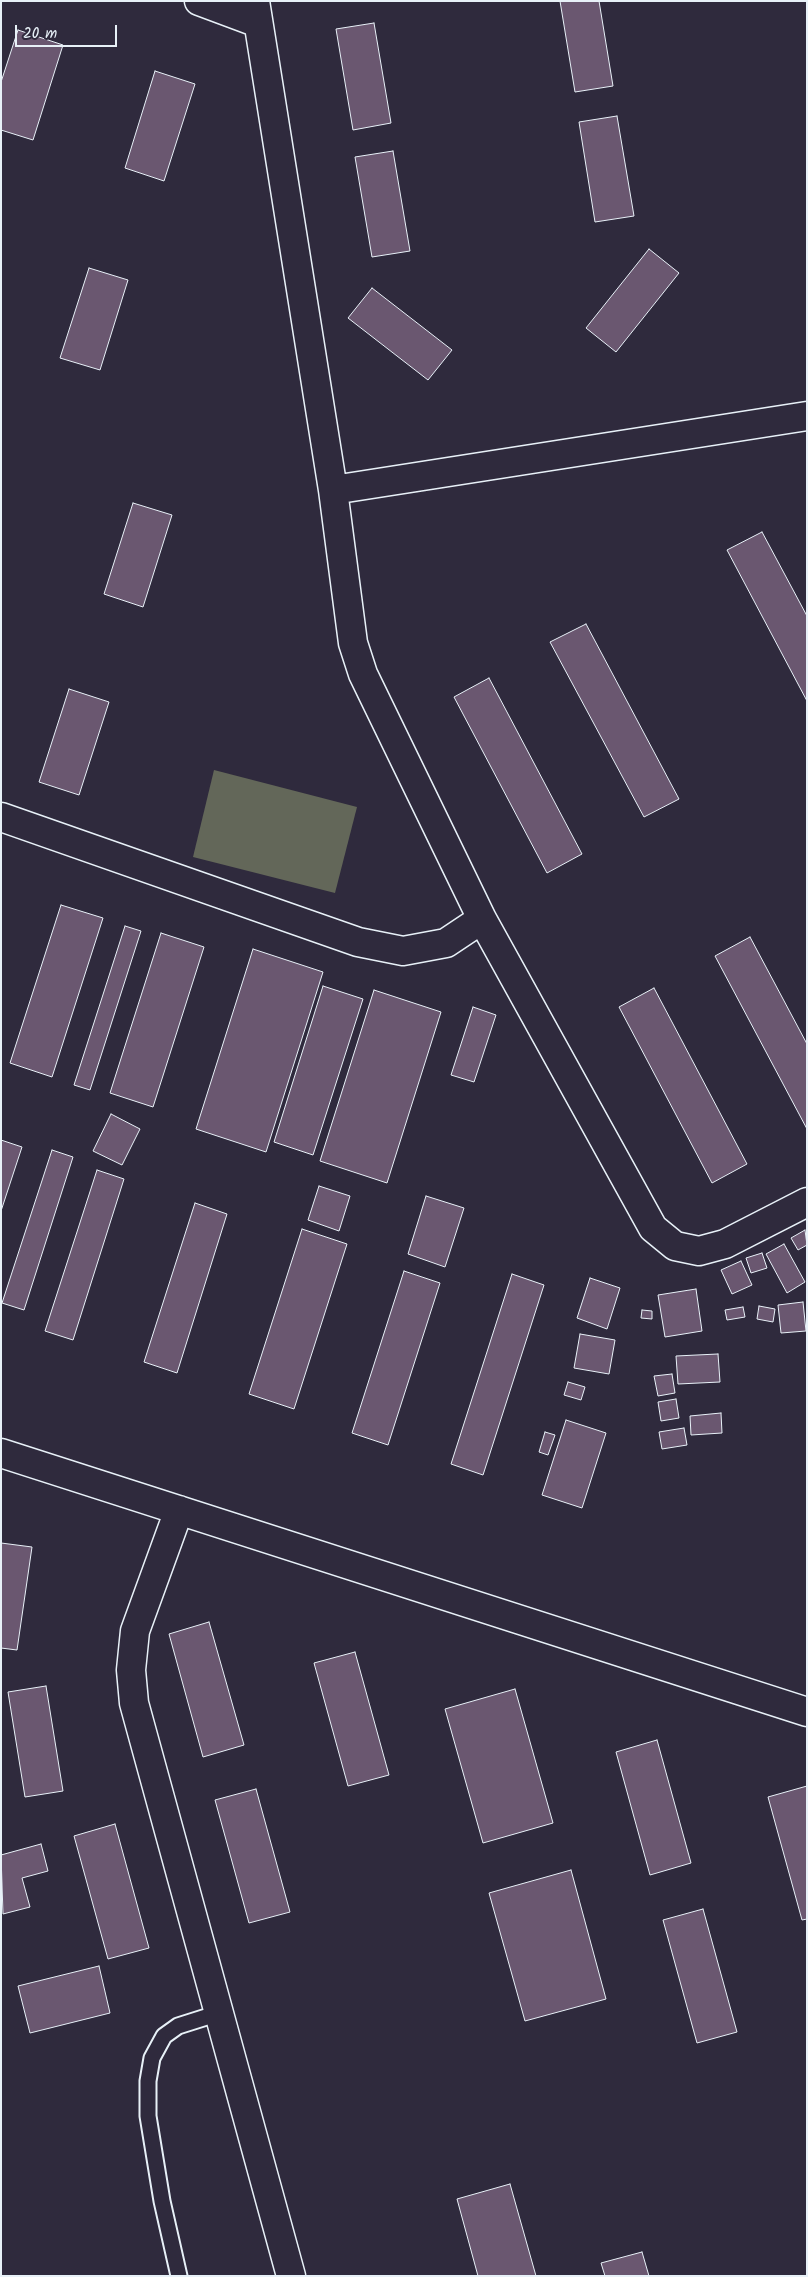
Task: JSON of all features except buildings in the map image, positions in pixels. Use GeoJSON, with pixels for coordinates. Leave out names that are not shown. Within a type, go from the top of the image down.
{"type":"FeatureCollection","features":[{"type":"Feature","properties":{"kind":"street"},"geometry":{"type":"LineString","coordinates":[[199,1],[256,12],[333,490],[353,643],[363,674],[482,919],[653,1228],[675,1246],[699,1250],[725,1244],[807,1202]]}},
{"type":"Feature","properties":{"kind":"street"},"geometry":{"type":"LineString","coordinates":[[333,490],[807,416]]}},
{"type":"Feature","properties":{"kind":"street"},"geometry":{"type":"LineString","coordinates":[[1,817],[358,942],[403,951],[446,943],[482,919]]}},
{"type":"Feature","properties":{"kind":"street"},"geometry":{"type":"LineString","coordinates":[[1,1453],[807,1712]]}},
{"type":"Feature","properties":{"kind":"street"},"geometry":{"type":"LineString","coordinates":[[179,1510],[135,1631],[131,1670],[134,1703],[291,2276]]}},
{"type":"Feature","properties":{"kind":"lane"},"geometry":{"type":"LineString","coordinates":[[179,2276],[162,2201],[148,2116],[148,2081],[152,2058],[164,2036],[178,2026],[219,2013]]}},
{"type":"Feature","properties":{"kind":"green space"},"geometry":{"type":"Polygon","coordinates":[[[214,770],[357,807],[335,893],[193,857],[214,770]]]}}]}
